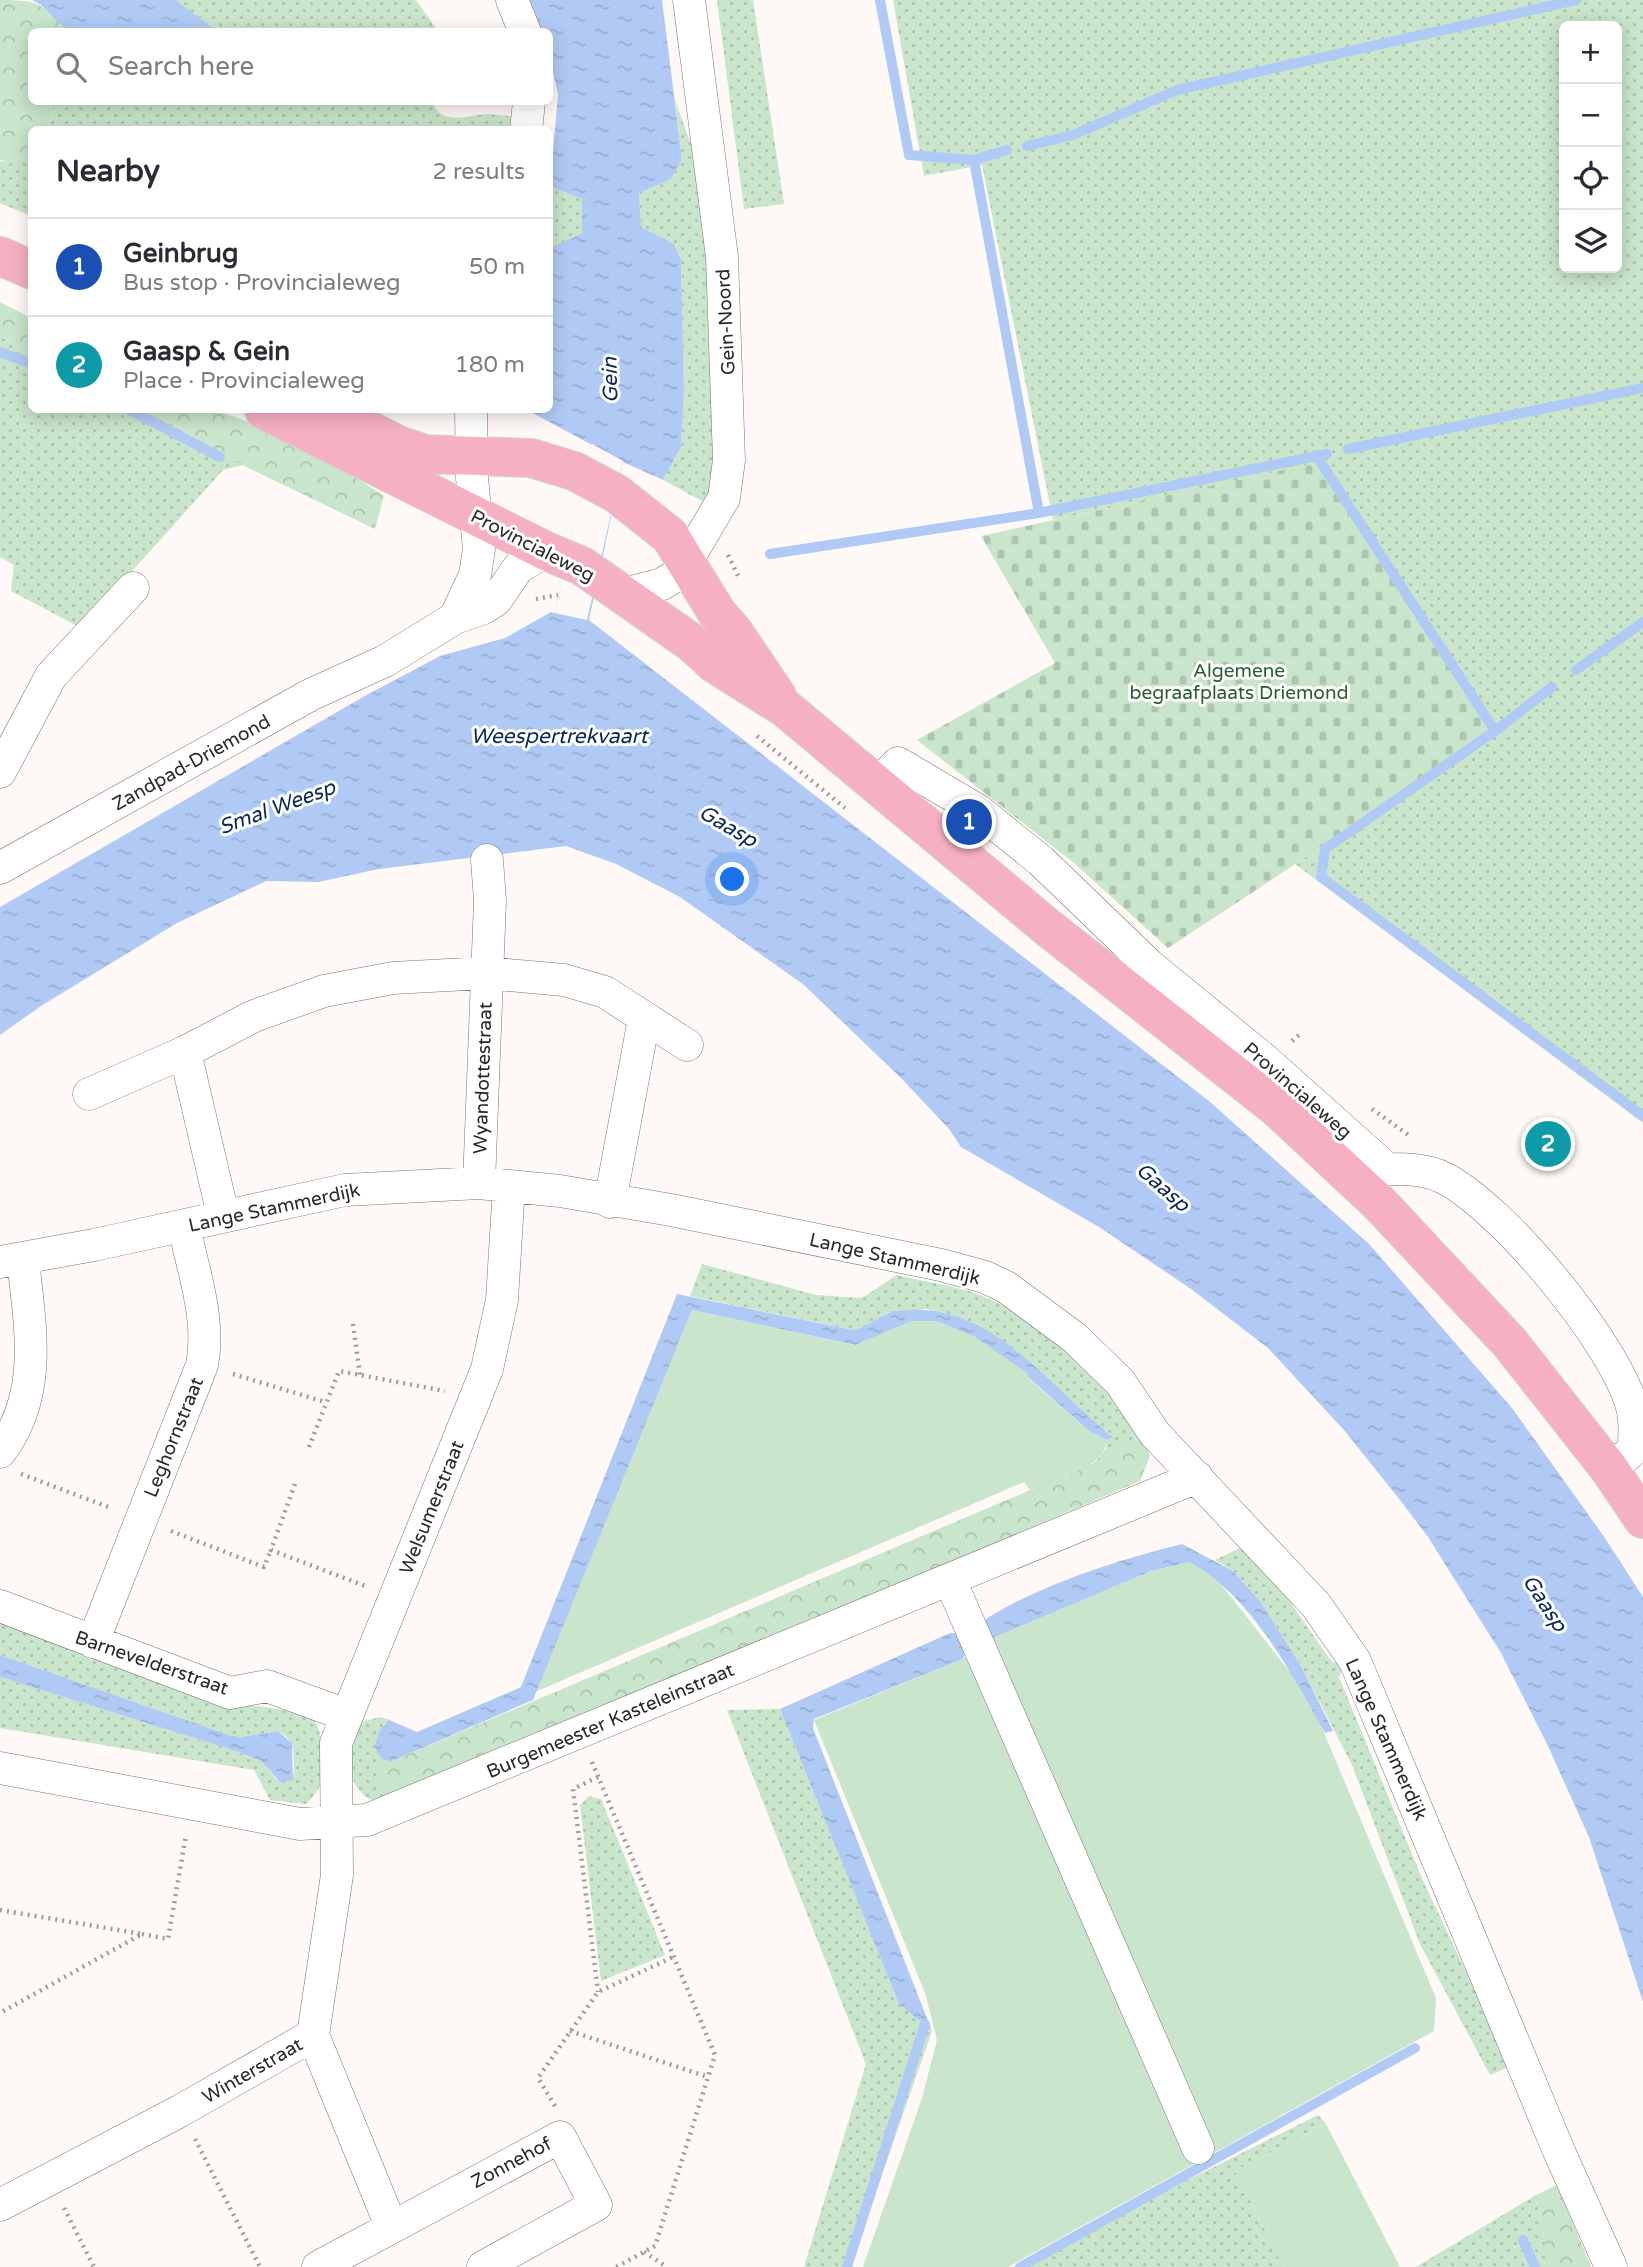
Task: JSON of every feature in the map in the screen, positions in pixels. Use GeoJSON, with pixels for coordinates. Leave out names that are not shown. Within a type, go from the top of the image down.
{"type":"FeatureCollection","features":[{"type":"Feature","properties":{"kind":"main road"},"geometry":{"type":"LineString","coordinates":[[0,256],[28,268]]}},
{"type":"Feature","properties":{"kind":"main road","name":"Provincialeweg"},"geometry":{"type":"LineString","coordinates":[[270,413],[584,571],[692,643],[715,664],[886,774],[1047,927],[1276,1107],[1379,1203],[1510,1343],[1610,1470],[1643,1519]]}},
{"type":"Feature","properties":{"kind":"main road","name":"Provincialeweg"},"geometry":{"type":"LineString","coordinates":[[337,413],[398,445],[425,454],[531,457],[601,485],[650,517],[670,536],[686,565],[785,708]]}},
{"type":"Feature","properties":{"kind":"street"},"geometry":{"type":"LineString","coordinates":[[512,0],[523,28]]}},
{"type":"Feature","properties":{"kind":"street","name":"Gein-Noord"},"geometry":{"type":"LineString","coordinates":[[584,571],[671,580],[686,565],[724,498],[729,460],[729,413],[722,257],[689,0]]}},
{"type":"Feature","properties":{"kind":"street"},"geometry":{"type":"LineString","coordinates":[[526,126],[529,105]]}},
{"type":"Feature","properties":{"kind":"street"},"geometry":{"type":"LineString","coordinates":[[455,618],[475,575],[480,549],[471,456],[471,413]]}},
{"type":"Feature","properties":{"kind":"street","name":"Zandpad-Driemond"},"geometry":{"type":"LineString","coordinates":[[4,857],[310,695],[385,661],[455,618],[496,600],[517,568],[584,571]]}},
{"type":"Feature","properties":{"kind":"street"},"geometry":{"type":"LineString","coordinates":[[0,772],[51,676],[133,588]]}},
{"type":"Feature","properties":{"kind":"street","name":"Provincialeweg"},"geometry":{"type":"LineString","coordinates":[[886,774],[979,811],[1041,861],[1149,965],[1265,1060],[1387,1169],[1424,1171],[1442,1177],[1467,1191],[1530,1252],[1568,1296],[1624,1385],[1633,1409],[1634,1449],[1610,1470]]}},
{"type":"Feature","properties":{"kind":"street","name":"Wyandottestraat"},"geometry":{"type":"LineString","coordinates":[[487,860],[490,901],[486,973],[494,1184]]}},
{"type":"Feature","properties":{"kind":"street","name":"Wyandottestraat"},"geometry":{"type":"LineString","coordinates":[[89,1094],[185,1052],[254,1016],[324,991],[393,978],[486,973],[564,980],[605,992],[687,1045]]}},
{"type":"Feature","properties":{"kind":"street"},"geometry":{"type":"LineString","coordinates":[[610,1202],[644,1019]]}},
{"type":"Feature","properties":{"kind":"street"},"geometry":{"type":"LineString","coordinates":[[185,1052],[223,1215]]}},
{"type":"Feature","properties":{"kind":"street","name":"Lange Stammerdijk"},"geometry":{"type":"LineString","coordinates":[[11,1261],[345,1190],[494,1184],[560,1191],[610,1202],[671,1210],[941,1265],[985,1277],[1006,1287],[1075,1338],[1121,1382],[1155,1434],[1316,1605],[1355,1661],[1558,2149],[1611,2267]]}},
{"type":"Feature","properties":{"kind":"street","name":"Welsumerstraat"},"geometry":{"type":"LineString","coordinates":[[335,1822],[337,1743],[346,1715],[487,1369],[502,1300],[494,1184]]}},
{"type":"Feature","properties":{"kind":"street","name":"Leghornstraat"},"geometry":{"type":"LineString","coordinates":[[93,1642],[202,1365],[207,1342],[184,1226]]}},
{"type":"Feature","properties":{"kind":"street"},"geometry":{"type":"LineString","coordinates":[[0,1452],[13,1435],[30,1388],[33,1355],[11,1261]]}},
{"type":"Feature","properties":{"kind":"street","name":"Burgemeester Kasteleinstraat"},"geometry":{"type":"LineString","coordinates":[[0,1768],[300,1824],[368,1820],[1197,1476]]}},
{"type":"Feature","properties":{"kind":"street"},"geometry":{"type":"LineString","coordinates":[[950,1580],[1198,2148]]}},
{"type":"Feature","properties":{"kind":"street","name":"Barnevelderstraat"},"geometry":{"type":"LineString","coordinates":[[0,1606],[230,1693],[267,1686],[346,1715]]}},
{"type":"Feature","properties":{"kind":"street","name":"Winterstraat"},"geometry":{"type":"LineString","coordinates":[[0,2205],[180,2111],[313,2035],[337,1875],[335,1822]]}},
{"type":"Feature","properties":{"kind":"street"},"geometry":{"type":"LineString","coordinates":[[313,2035],[391,2226]]}},
{"type":"Feature","properties":{"kind":"street","name":"Zonnehof"},"geometry":{"type":"LineString","coordinates":[[318,2267],[560,2137],[597,2205],[483,2267]]}},
{"type":"Feature","properties":{"kind":"path"},"geometry":{"type":"LineString","coordinates":[[353,1324],[360,1375]]}},
{"type":"Feature","properties":{"kind":"path"},"geometry":{"type":"LineString","coordinates":[[202,1365],[326,1402]]}},
{"type":"Feature","properties":{"kind":"path"},"geometry":{"type":"LineString","coordinates":[[309,1447],[339,1371],[477,1397]]}},
{"type":"Feature","properties":{"kind":"path"},"geometry":{"type":"LineString","coordinates":[[295,1484],[271,1550],[394,1597]]}},
{"type":"Feature","properties":{"kind":"path"},"geometry":{"type":"LineString","coordinates":[[579,1732],[715,2055],[655,2246],[616,2267]]}},
{"type":"Feature","properties":{"kind":"path"},"geometry":{"type":"LineString","coordinates":[[598,1777],[573,1788],[598,1992]]}},
{"type":"Feature","properties":{"kind":"path"},"geometry":{"type":"LineString","coordinates":[[0,1910],[168,1939],[191,1804]]}},
{"type":"Feature","properties":{"kind":"path"},"geometry":{"type":"LineString","coordinates":[[0,2014],[142,1934]]}},
{"type":"Feature","properties":{"kind":"path"},"geometry":{"type":"LineString","coordinates":[[560,2137],[562,2116],[538,2078],[598,1992],[673,1957]]}},
{"type":"Feature","properties":{"kind":"path"},"geometry":{"type":"LineString","coordinates":[[570,2031],[708,2077]]}},
{"type":"Feature","properties":{"kind":"path"},"geometry":{"type":"LineString","coordinates":[[180,2111],[260,2267]]}},
{"type":"Feature","properties":{"kind":"path"},"geometry":{"type":"LineString","coordinates":[[49,2179],[94,2267]]}},
{"type":"Feature","properties":{"kind":"path"},"geometry":{"type":"LineString","coordinates":[[644,2252],[667,2267]]}},
{"type":"Feature","properties":{"kind":"green space"},"geometry":{"type":"Polygon","coordinates":[[[0,0],[32,2],[45,9],[64,28],[28,28],[28,105],[53,105],[49,126],[28,126],[28,157],[9,162],[0,160],[0,0]]]}},
{"type":"Feature","properties":{"kind":"green space"},"geometry":{"type":"Polygon","coordinates":[[[176,0],[416,0],[436,28],[213,28],[176,0]]]}},
{"type":"Feature","properties":{"kind":"green space"},"geometry":{"type":"Polygon","coordinates":[[[717,0],[753,0],[784,204],[744,209],[717,0]]]}},
{"type":"Feature","properties":{"kind":"green space"},"geometry":{"type":"Polygon","coordinates":[[[893,0],[1643,0],[1643,1123],[1295,864],[1493,733],[1316,464],[1053,520],[982,165],[924,176],[893,0]]]}},
{"type":"Feature","properties":{"kind":"green space"},"geometry":{"type":"Polygon","coordinates":[[[675,100],[709,195],[715,471],[711,494],[702,501],[663,480],[681,447],[684,391],[681,259],[674,244],[641,227],[639,193],[671,179],[682,159],[675,100]]]}},
{"type":"Feature","properties":{"kind":"green space"},"geometry":{"type":"Polygon","coordinates":[[[53,105],[434,105],[442,115],[449,117],[486,114],[531,119],[530,126],[49,126],[53,105]]]}},
{"type":"Feature","properties":{"kind":"green space"},"geometry":{"type":"Polygon","coordinates":[[[28,157],[28,215],[0,203],[0,161],[10,162],[28,157]]]}},
{"type":"Feature","properties":{"kind":"green space"},"geometry":{"type":"Polygon","coordinates":[[[553,187],[582,199],[582,233],[553,247],[553,187]]]}},
{"type":"Feature","properties":{"kind":"green space"},"geometry":{"type":"Polygon","coordinates":[[[0,302],[28,316],[28,350],[0,337],[0,302]]]}},
{"type":"Feature","properties":{"kind":"green space"},"geometry":{"type":"Polygon","coordinates":[[[0,337],[28,350],[28,413],[154,413],[242,465],[223,470],[81,628],[11,591],[14,565],[0,557],[0,337]]]}},
{"type":"Feature","properties":{"kind":"green space"},"geometry":{"type":"Polygon","coordinates":[[[154,413],[224,413],[304,443],[384,496],[375,529],[242,465],[154,413]]]}},
{"type":"Feature","properties":{"kind":"green space","name":"Algemene begraafplaats Driemond"},"geometry":{"type":"Polygon","coordinates":[[[1316,463],[1493,734],[1168,948],[1074,863],[917,740],[1055,663],[981,536],[1316,463]]]}},
{"type":"Feature","properties":{"kind":"green space"},"geometry":{"type":"Polygon","coordinates":[[[702,1264],[816,1295],[862,1298],[897,1275],[980,1295],[1028,1320],[1072,1353],[1111,1393],[1143,1437],[1106,1449],[1107,1440],[1112,1437],[1109,1433],[928,1309],[887,1313],[861,1329],[853,1330],[690,1296],[702,1264]]]}},
{"type":"Feature","properties":{"kind":"green space"},"geometry":{"type":"Polygon","coordinates":[[[692,1310],[854,1345],[912,1321],[936,1321],[974,1336],[1027,1372],[1029,1379],[1089,1431],[1107,1440],[1104,1450],[1097,1459],[1076,1472],[1030,1490],[1024,1482],[535,1692],[692,1310]]]}},
{"type":"Feature","properties":{"kind":"green space"},"geometry":{"type":"Polygon","coordinates":[[[1143,1437],[1150,1456],[1140,1481],[760,1644],[393,1795],[380,1783],[377,1768],[390,1762],[1094,1463],[1106,1449],[1143,1437]]]}},
{"type":"Feature","properties":{"kind":"green space"},"geometry":{"type":"Polygon","coordinates":[[[1246,1545],[1275,1580],[1331,1661],[1344,1666],[1339,1677],[1424,1883],[1502,2048],[1518,2063],[1490,2075],[1420,1944],[1352,1765],[1301,1666],[1261,1602],[1233,1571],[1215,1560],[1246,1545]]]}},
{"type":"Feature","properties":{"kind":"green space"},"geometry":{"type":"Polygon","coordinates":[[[1198,1555],[1308,1695],[1436,1998],[1434,2031],[1008,2267],[863,2267],[922,2098],[937,2040],[925,1993],[814,1720],[963,1659],[988,1640],[1151,1571],[1189,1562],[1198,1555]]]}},
{"type":"Feature","properties":{"kind":"green space"},"geometry":{"type":"Polygon","coordinates":[[[0,1623],[235,1704],[279,1709],[312,1719],[317,1724],[321,1740],[323,1771],[319,1788],[306,1804],[270,1800],[254,1770],[0,1728],[0,1677],[239,1752],[261,1761],[277,1780],[293,1780],[292,1746],[278,1731],[240,1737],[229,1735],[0,1655],[0,1623]]]}},
{"type":"Feature","properties":{"kind":"green space"},"geometry":{"type":"Polygon","coordinates":[[[780,1709],[899,2004],[932,2031],[850,2267],[804,2267],[866,2064],[727,1710],[780,1709]]]}},
{"type":"Feature","properties":{"kind":"green space"},"geometry":{"type":"Polygon","coordinates":[[[381,1717],[389,1720],[383,1725],[385,1761],[390,1762],[377,1768],[393,1796],[371,1800],[355,1785],[350,1766],[351,1744],[355,1723],[381,1717]]]}},
{"type":"Feature","properties":{"kind":"green space"},"geometry":{"type":"Polygon","coordinates":[[[589,1796],[601,1799],[665,1955],[601,1981],[580,1805],[589,1796]]]}},
{"type":"Feature","properties":{"kind":"green space"},"geometry":{"type":"Polygon","coordinates":[[[1318,2115],[1326,2124],[1235,2171],[1284,2267],[1013,2267],[1318,2115]]]}},
{"type":"Feature","properties":{"kind":"green space"},"geometry":{"type":"Polygon","coordinates":[[[1326,2124],[1400,2267],[1284,2267],[1235,2171],[1326,2124]]]}},
{"type":"Feature","properties":{"kind":"green space"},"geometry":{"type":"Polygon","coordinates":[[[1557,2185],[1591,2267],[1550,2267],[1536,2195],[1557,2185]]]}},
{"type":"Feature","properties":{"kind":"green space"},"geometry":{"type":"Polygon","coordinates":[[[1536,2195],[1550,2267],[1416,2267],[1536,2195]]]}},
{"type":"Feature","properties":{"kind":"water"},"geometry":{"type":"Polygon","coordinates":[[[32,0],[176,0],[213,28],[64,28],[41,5],[32,0]]]}},
{"type":"Feature","properties":{"kind":"water","name":"Weespertrekvaart"},"geometry":{"type":"Polygon","coordinates":[[[527,0],[662,0],[682,159],[671,179],[639,193],[641,227],[674,244],[681,259],[684,391],[681,447],[663,480],[623,462],[589,620],[1209,1101],[1369,1244],[1512,1408],[1605,1538],[1643,1597],[1643,2002],[1589,1837],[1547,1744],[1501,1653],[1428,1537],[1344,1430],[1268,1348],[1191,1289],[1099,1227],[961,1147],[949,1129],[902,1079],[804,985],[680,897],[616,864],[566,846],[379,869],[318,882],[266,881],[177,923],[41,1006],[0,1035],[0,907],[363,697],[440,656],[505,638],[551,612],[555,613],[592,445],[533,413],[553,413],[553,247],[582,233],[582,199],[553,187],[558,94],[553,73],[553,28],[539,28],[527,0]]]}},
{"type":"Feature","properties":{"kind":"water"},"geometry":{"type":"Polygon","coordinates":[[[677,1294],[853,1330],[897,1311],[930,1311],[961,1318],[989,1331],[1015,1350],[1113,1437],[1107,1440],[1089,1431],[1029,1378],[1027,1373],[974,1336],[936,1321],[912,1321],[855,1345],[692,1310],[533,1700],[390,1762],[383,1759],[376,1749],[376,1743],[380,1730],[389,1720],[417,1732],[521,1687],[677,1294]]]}},
{"type":"Feature","properties":{"kind":"water"},"geometry":{"type":"Polygon","coordinates":[[[1182,1544],[1233,1571],[1261,1602],[1301,1666],[1333,1731],[1325,1733],[1284,1661],[1250,1615],[1211,1576],[1189,1562],[1151,1571],[988,1640],[980,1623],[1051,1586],[1131,1558],[1182,1544]]]}},
{"type":"Feature","properties":{"kind":"water"},"geometry":{"type":"Polygon","coordinates":[[[950,1633],[960,1633],[968,1648],[963,1659],[814,1719],[813,1728],[932,2031],[899,2004],[780,1709],[950,1633]]]}},
{"type":"Feature","properties":{"kind":"water"},"geometry":{"type":"Polygon","coordinates":[[[0,1655],[229,1735],[240,1737],[278,1731],[292,1743],[293,1780],[280,1782],[261,1761],[239,1752],[0,1677],[0,1655]]]}},
{"type":"Feature","properties":{"kind":"pier"},"geometry":{"type":"Polygon","coordinates":[[[592,444],[623,461],[587,620],[555,613],[592,444]]]}},
{"type":"Feature","properties":{"kind":"waterway"},"geometry":{"type":"LineString","coordinates":[[880,0],[909,155],[974,160],[1007,150]]}},
{"type":"Feature","properties":{"kind":"waterway"},"geometry":{"type":"LineString","coordinates":[[1027,146],[1073,135],[1177,90],[1576,0]]}},
{"type":"Feature","properties":{"kind":"waterway"},"geometry":{"type":"LineString","coordinates":[[974,160],[1039,513]]}},
{"type":"Feature","properties":{"kind":"waterway"},"geometry":{"type":"LineString","coordinates":[[0,352],[28,362]]}},
{"type":"Feature","properties":{"kind":"waterway"},"geometry":{"type":"LineString","coordinates":[[1348,449],[1643,388]]}},
{"type":"Feature","properties":{"kind":"waterway"},"geometry":{"type":"LineString","coordinates":[[136,413],[220,457]]}},
{"type":"Feature","properties":{"kind":"waterway"},"geometry":{"type":"LineString","coordinates":[[770,554],[1039,513],[1327,454]]}},
{"type":"Feature","properties":{"kind":"waterway"},"geometry":{"type":"LineString","coordinates":[[1316,455],[1495,731]]}},
{"type":"Feature","properties":{"kind":"waterway"},"geometry":{"type":"LineString","coordinates":[[1576,670],[1643,622]]}},
{"type":"Feature","properties":{"kind":"waterway"},"geometry":{"type":"LineString","coordinates":[[1552,687],[1495,731],[1325,849],[1321,877],[1643,1116]]}},
{"type":"Feature","properties":{"kind":"waterway"},"geometry":{"type":"LineString","coordinates":[[847,2267],[925,2024]]}},
{"type":"Feature","properties":{"kind":"waterway"},"geometry":{"type":"LineString","coordinates":[[1020,2267],[1415,2048]]}},
{"type":"Feature","properties":{"kind":"waterway"},"geometry":{"type":"LineString","coordinates":[[1523,2240],[1535,2267]]}},
{"type":"Feature","properties":{"kind":"place","name":"Geinbrug"},"geometry":{"type":"Point","coordinates":[969,822]}},
{"type":"Feature","properties":{"kind":"place","name":"Gaasp & Gein"},"geometry":{"type":"Point","coordinates":[1548,1144]}},
{"type":"Feature","properties":{"kind":"water label","name":"Gein"},"geometry":{"type":"Point","coordinates":[610,380]}},
{"type":"Feature","properties":{"kind":"water label","name":"Smal Weesp"},"geometry":{"type":"Point","coordinates":[277,807]}},
{"type":"Feature","properties":{"kind":"water label","name":"Gaasp"},"geometry":{"type":"Point","coordinates":[728,826]}},
{"type":"Feature","properties":{"kind":"water label","name":"Gaasp"},"geometry":{"type":"Point","coordinates":[1163,1187]}},
{"type":"Feature","properties":{"kind":"water label","name":"Gaasp"},"geometry":{"type":"Point","coordinates":[1545,1603]}}]}
